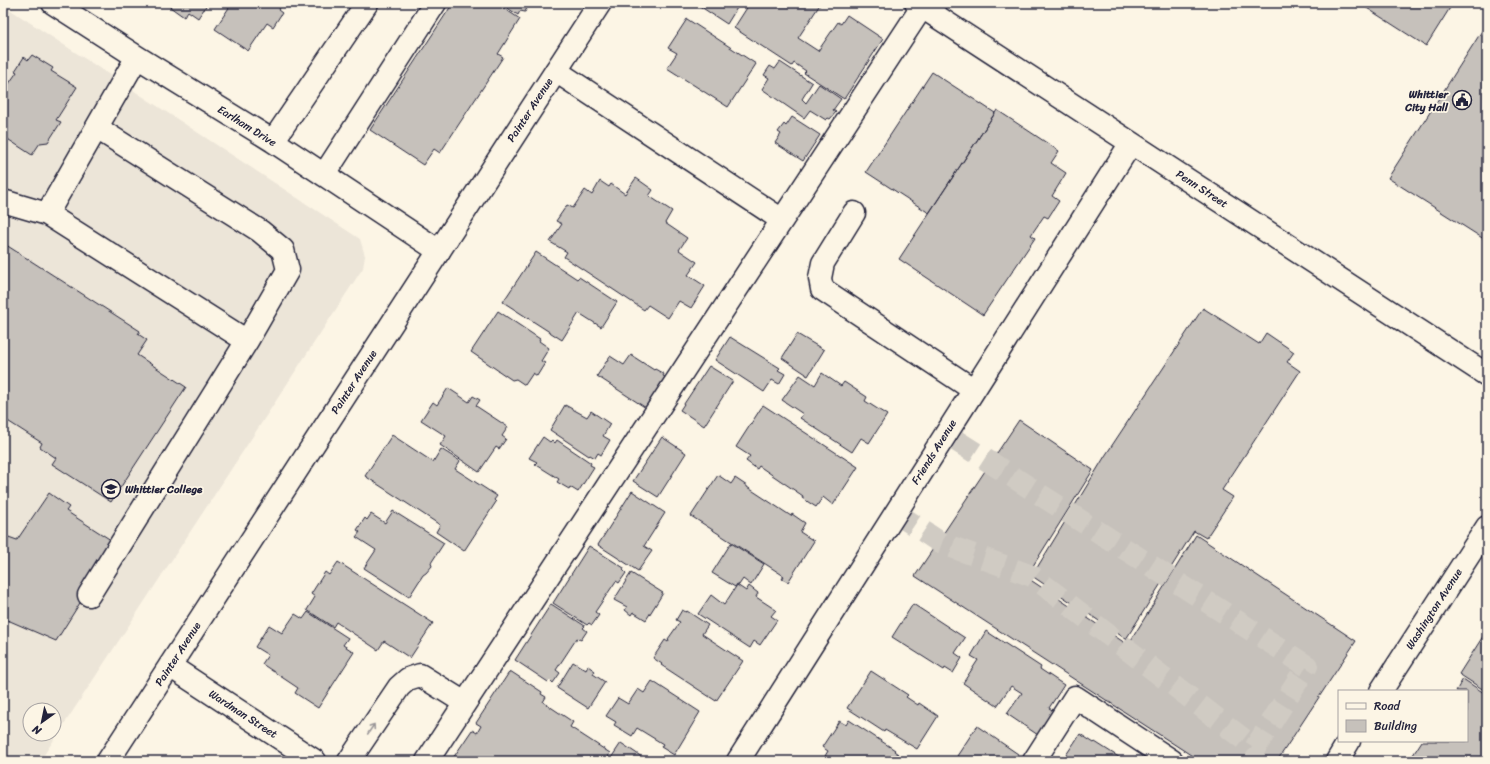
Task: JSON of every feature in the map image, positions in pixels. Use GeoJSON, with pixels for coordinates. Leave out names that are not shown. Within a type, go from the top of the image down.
{"type":"FeatureCollection","features":[{"type":"Feature","properties":{"kind":"street","name":"Earlham Drive"},"geometry":{"type":"LineString","coordinates":[[53,3],[273,141],[439,250]]}},
{"type":"Feature","properties":{"kind":"street"},"geometry":{"type":"LineString","coordinates":[[273,141],[367,3]]}},
{"type":"Feature","properties":{"kind":"street"},"geometry":{"type":"LineString","coordinates":[[324,175],[435,3]]}},
{"type":"Feature","properties":{"kind":"street","name":"Painter Avenue"},"geometry":{"type":"LineString","coordinates":[[108,761],[600,3]]}},
{"type":"Feature","properties":{"kind":"street"},"geometry":{"type":"LineString","coordinates":[[427,761],[782,220],[919,5]]}},
{"type":"Feature","properties":{"kind":"street","name":"Penn Street"},"geometry":{"type":"LineString","coordinates":[[919,5],[1487,376]]}},
{"type":"Feature","properties":{"kind":"street"},"geometry":{"type":"LineString","coordinates":[[47,214],[137,57]]}},
{"type":"Feature","properties":{"kind":"street"},"geometry":{"type":"LineString","coordinates":[[556,71],[782,220]]}},
{"type":"Feature","properties":{"kind":"street"},"geometry":{"type":"LineString","coordinates":[[90,595],[247,341],[288,270],[283,250],[260,231],[97,128]]}},
{"type":"Feature","properties":{"kind":"street","name":"Friends Avenue"},"geometry":{"type":"LineString","coordinates":[[738,761],[1131,143]]}},
{"type":"Feature","properties":{"kind":"street"},"geometry":{"type":"LineString","coordinates":[[3,201],[47,214],[247,341]]}},
{"type":"Feature","properties":{"kind":"street"},"geometry":{"type":"LineString","coordinates":[[854,213],[823,262],[820,278],[822,289],[974,390]]}},
{"type":"Feature","properties":{"kind":"street","name":"Washington Avenue"},"geometry":{"type":"LineString","coordinates":[[1382,690],[1487,527]]}},
{"type":"Feature","properties":{"kind":"street","name":"Wardman Street"},"geometry":{"type":"LineString","coordinates":[[170,666],[315,761]]}},
{"type":"Feature","properties":{"kind":"street"},"geometry":{"type":"LineString","coordinates":[[349,761],[399,687],[408,679],[420,675],[465,703]]}},
{"type":"Feature","properties":{"kind":"street"},"geometry":{"type":"LineString","coordinates":[[1034,761],[1075,697],[1172,761]]}},
{"type":"Feature","properties":{"kind":"shaded area","name":"Whittier College"},"geometry":{"type":"Polygon","coordinates":[[[3,5],[360,239],[365,256],[363,268],[62,727],[62,702],[22,702],[22,742],[52,742],[40,761],[3,761],[3,5]]]}},
{"type":"Feature","properties":{"kind":"building"},"geometry":{"type":"Polygon","coordinates":[[[172,3],[208,3],[198,18],[188,11],[184,17],[170,7],[172,3]]]}},
{"type":"Feature","properties":{"kind":"building"},"geometry":{"type":"Polygon","coordinates":[[[232,3],[284,3],[278,10],[282,13],[273,27],[267,23],[248,51],[215,29],[232,3]]]}},
{"type":"Feature","properties":{"kind":"building"},"geometry":{"type":"Polygon","coordinates":[[[453,3],[496,3],[520,19],[498,54],[503,57],[440,153],[434,149],[423,165],[370,130],[453,3]]]}},
{"type":"Feature","properties":{"kind":"building"},"geometry":{"type":"Polygon","coordinates":[[[500,3],[526,3],[528,6],[525,12],[520,11],[518,15],[500,3]]]}},
{"type":"Feature","properties":{"kind":"building"},"geometry":{"type":"Polygon","coordinates":[[[695,3],[740,3],[727,24],[695,3]]]}},
{"type":"Feature","properties":{"kind":"building"},"geometry":{"type":"Polygon","coordinates":[[[750,3],[821,3],[798,38],[818,51],[838,22],[841,24],[847,15],[883,39],[844,99],[804,73],[806,71],[794,63],[792,66],[734,28],[750,3]]]}},
{"type":"Feature","properties":{"kind":"building"},"geometry":{"type":"Polygon","coordinates":[[[1359,3],[1453,3],[1426,46],[1359,3]]]}},
{"type":"Feature","properties":{"kind":"building"},"geometry":{"type":"Polygon","coordinates":[[[687,19],[756,64],[728,107],[667,68],[677,53],[668,48],[687,19]]]}},
{"type":"Feature","properties":{"kind":"building","name":"Whittier City Hall"},"geometry":{"type":"Polygon","coordinates":[[[1487,23],[1487,241],[1388,178],[1487,23]]]}},
{"type":"Feature","properties":{"kind":"building"},"geometry":{"type":"Polygon","coordinates":[[[32,55],[53,68],[51,71],[77,87],[56,120],[61,122],[48,142],[40,143],[32,155],[3,136],[3,88],[4,86],[8,89],[8,85],[17,72],[15,71],[24,57],[28,60],[32,55]]]}},
{"type":"Feature","properties":{"kind":"building"},"geometry":{"type":"Polygon","coordinates":[[[780,62],[812,83],[802,99],[806,103],[819,84],[841,99],[833,110],[836,112],[830,119],[828,118],[826,120],[810,110],[804,118],[762,89],[769,78],[764,75],[770,66],[775,69],[780,62]]]}},
{"type":"Feature","properties":{"kind":"building"},"geometry":{"type":"Polygon","coordinates":[[[932,72],[995,113],[929,213],[866,172],[932,72]]]}},
{"type":"Feature","properties":{"kind":"building"},"geometry":{"type":"Polygon","coordinates":[[[997,110],[1059,151],[1051,163],[1066,173],[1052,196],[1059,201],[1048,218],[1044,216],[1031,235],[1035,238],[983,315],[899,259],[997,110]]]}},
{"type":"Feature","properties":{"kind":"building"},"geometry":{"type":"Polygon","coordinates":[[[792,117],[820,135],[803,161],[775,143],[781,134],[778,132],[784,124],[786,126],[792,117]]]}},
{"type":"Feature","properties":{"kind":"building"},"geometry":{"type":"Polygon","coordinates":[[[636,178],[653,190],[649,196],[672,211],[665,223],[687,238],[679,250],[697,262],[688,275],[705,286],[691,308],[679,301],[668,318],[648,305],[644,310],[564,257],[567,252],[550,242],[562,224],[556,221],[567,205],[573,208],[585,190],[592,195],[600,181],[609,187],[611,184],[625,194],[636,178]]]}},
{"type":"Feature","properties":{"kind":"building"},"geometry":{"type":"Polygon","coordinates":[[[3,243],[140,331],[138,334],[147,340],[137,355],[186,387],[111,502],[52,464],[56,458],[40,447],[42,443],[3,418],[3,243]]]}},
{"type":"Feature","properties":{"kind":"building"},"geometry":{"type":"Polygon","coordinates":[[[536,252],[577,279],[579,277],[617,302],[601,327],[579,313],[562,340],[503,302],[536,252]]]}},
{"type":"Feature","properties":{"kind":"building"},"geometry":{"type":"Polygon","coordinates":[[[1203,308],[1259,344],[1266,333],[1294,352],[1287,362],[1300,371],[1222,490],[1233,497],[1206,538],[1194,531],[1126,639],[1032,576],[1105,456],[1203,308]]]}},
{"type":"Feature","properties":{"kind":"building"},"geometry":{"type":"Polygon","coordinates":[[[498,311],[540,339],[539,341],[549,348],[541,361],[545,363],[537,376],[533,373],[525,385],[516,379],[512,380],[471,352],[498,311]]]}},
{"type":"Feature","properties":{"kind":"building"},"geometry":{"type":"Polygon","coordinates":[[[797,334],[824,350],[808,376],[782,358],[797,334]]]}},
{"type":"Feature","properties":{"kind":"building"},"geometry":{"type":"Polygon","coordinates":[[[730,337],[780,368],[778,370],[785,374],[779,384],[772,380],[764,392],[715,360],[730,337]]]}},
{"type":"Feature","properties":{"kind":"building"},"geometry":{"type":"Polygon","coordinates":[[[631,355],[654,370],[655,369],[664,374],[663,376],[665,377],[646,408],[597,376],[610,356],[624,365],[631,355]]]}},
{"type":"Feature","properties":{"kind":"building"},"geometry":{"type":"Polygon","coordinates":[[[709,366],[733,381],[704,426],[680,410],[709,366]]]}},
{"type":"Feature","properties":{"kind":"building"},"geometry":{"type":"Polygon","coordinates":[[[822,373],[841,386],[844,382],[867,397],[865,401],[887,415],[869,443],[861,438],[852,452],[800,418],[803,414],[782,400],[800,375],[815,385],[822,373]]]}},
{"type":"Feature","properties":{"kind":"building"},"geometry":{"type":"Polygon","coordinates":[[[448,388],[469,402],[473,396],[480,400],[476,406],[508,427],[502,436],[506,439],[499,449],[496,447],[479,472],[440,445],[446,436],[421,420],[433,402],[437,405],[448,388]]]}},
{"type":"Feature","properties":{"kind":"building"},"geometry":{"type":"Polygon","coordinates":[[[565,405],[587,417],[591,411],[610,424],[603,436],[610,440],[601,455],[598,453],[595,458],[590,455],[589,456],[550,430],[565,405]]]}},
{"type":"Feature","properties":{"kind":"building"},"geometry":{"type":"Polygon","coordinates":[[[763,405],[858,467],[833,505],[823,497],[816,507],[802,498],[803,496],[759,466],[757,469],[746,461],[750,456],[736,447],[763,405]]]}},
{"type":"Feature","properties":{"kind":"building"},"geometry":{"type":"Polygon","coordinates":[[[1019,420],[1093,470],[1026,577],[1128,645],[1196,535],[1356,641],[1277,761],[1200,761],[915,576],[1019,420]]]}},
{"type":"Feature","properties":{"kind":"building"},"geometry":{"type":"Polygon","coordinates":[[[392,435],[433,462],[441,449],[460,461],[455,469],[497,496],[494,500],[496,502],[464,551],[436,532],[440,525],[365,476],[392,435]]]}},
{"type":"Feature","properties":{"kind":"building"},"geometry":{"type":"Polygon","coordinates":[[[543,437],[550,442],[552,440],[555,443],[557,440],[591,463],[590,465],[594,467],[578,492],[557,482],[559,479],[535,464],[537,462],[529,458],[543,437]]]}},
{"type":"Feature","properties":{"kind":"building"},"geometry":{"type":"Polygon","coordinates":[[[662,437],[686,453],[658,497],[633,481],[662,437]]]}},
{"type":"Feature","properties":{"kind":"building"},"geometry":{"type":"Polygon","coordinates":[[[718,475],[731,484],[735,478],[791,516],[792,514],[805,523],[800,532],[814,541],[788,582],[782,579],[784,576],[691,516],[718,475]]]}},
{"type":"Feature","properties":{"kind":"building"},"geometry":{"type":"Polygon","coordinates":[[[632,491],[665,513],[644,546],[652,551],[638,571],[598,545],[632,491]]]}},
{"type":"Feature","properties":{"kind":"building"},"geometry":{"type":"Polygon","coordinates":[[[49,493],[69,507],[66,511],[117,544],[56,641],[3,618],[3,535],[17,540],[49,493]]]}},
{"type":"Feature","properties":{"kind":"building"},"geometry":{"type":"Polygon","coordinates":[[[393,511],[444,543],[431,563],[432,566],[423,575],[409,597],[364,568],[376,550],[356,537],[360,532],[357,530],[365,518],[367,520],[371,514],[385,523],[393,511]]]}},
{"type":"Feature","properties":{"kind":"building"},"geometry":{"type":"Polygon","coordinates":[[[731,543],[764,564],[751,585],[743,579],[739,585],[737,584],[735,587],[712,573],[731,543]]]}},
{"type":"Feature","properties":{"kind":"building"},"geometry":{"type":"Polygon","coordinates":[[[589,546],[624,568],[623,570],[626,573],[619,583],[616,581],[595,612],[599,615],[592,625],[589,623],[587,625],[553,603],[589,546]]]}},
{"type":"Feature","properties":{"kind":"building"},"geometry":{"type":"Polygon","coordinates":[[[338,562],[433,623],[410,658],[384,641],[378,650],[336,622],[333,627],[307,610],[315,597],[311,594],[325,572],[329,575],[338,562]]]}},
{"type":"Feature","properties":{"kind":"building"},"geometry":{"type":"Polygon","coordinates":[[[631,573],[663,593],[646,620],[633,612],[631,615],[625,610],[627,607],[614,600],[631,573]]]}},
{"type":"Feature","properties":{"kind":"building"},"geometry":{"type":"Polygon","coordinates":[[[737,585],[746,591],[749,586],[758,593],[756,597],[776,610],[771,616],[777,620],[760,645],[754,641],[750,648],[698,614],[711,595],[724,605],[737,585]]]}},
{"type":"Feature","properties":{"kind":"building"},"geometry":{"type":"Polygon","coordinates":[[[551,604],[585,626],[583,628],[587,631],[581,640],[577,638],[556,670],[560,673],[553,683],[550,680],[548,682],[515,660],[551,604]]]}},
{"type":"Feature","properties":{"kind":"building"},"geometry":{"type":"Polygon","coordinates":[[[913,604],[965,638],[955,653],[962,658],[953,673],[945,668],[944,670],[892,637],[913,604]]]}},
{"type":"Feature","properties":{"kind":"building"},"geometry":{"type":"Polygon","coordinates":[[[682,610],[687,611],[708,625],[702,634],[743,661],[716,701],[661,665],[662,664],[653,658],[665,640],[668,642],[668,639],[680,622],[676,620],[682,610]]]}},
{"type":"Feature","properties":{"kind":"building"},"geometry":{"type":"Polygon","coordinates":[[[308,612],[348,638],[343,645],[354,652],[318,708],[295,693],[298,688],[262,664],[268,655],[255,647],[269,625],[282,633],[295,614],[303,619],[308,612]]]}},
{"type":"Feature","properties":{"kind":"building"},"geometry":{"type":"Polygon","coordinates":[[[1487,630],[1487,692],[1459,674],[1487,630]]]}},
{"type":"Feature","properties":{"kind":"building"},"geometry":{"type":"Polygon","coordinates":[[[986,631],[1041,667],[1040,669],[1064,685],[1049,708],[1054,711],[1038,735],[1007,714],[1022,693],[1011,686],[997,706],[963,683],[978,660],[971,656],[986,631]]]}},
{"type":"Feature","properties":{"kind":"building"},"geometry":{"type":"Polygon","coordinates":[[[573,662],[586,670],[588,666],[595,671],[593,674],[605,682],[588,708],[557,688],[573,662]]]}},
{"type":"Feature","properties":{"kind":"building"},"geometry":{"type":"Polygon","coordinates":[[[510,671],[542,692],[541,694],[546,697],[543,702],[573,722],[570,727],[610,753],[608,756],[611,758],[621,743],[648,761],[451,761],[472,730],[477,733],[481,726],[476,723],[510,671]]]}},
{"type":"Feature","properties":{"kind":"building"},"geometry":{"type":"Polygon","coordinates":[[[871,671],[908,695],[906,697],[918,705],[919,703],[938,716],[917,749],[885,730],[884,732],[847,708],[871,671]]]}},
{"type":"Feature","properties":{"kind":"building"},"geometry":{"type":"Polygon","coordinates":[[[1463,679],[1487,695],[1487,761],[1409,761],[1421,742],[1468,742],[1468,690],[1457,690],[1463,679]]]}},
{"type":"Feature","properties":{"kind":"building"},"geometry":{"type":"Polygon","coordinates":[[[652,681],[700,712],[674,755],[661,747],[663,744],[637,728],[632,736],[614,725],[616,722],[606,716],[618,698],[628,704],[638,689],[644,693],[652,681]]]}},
{"type":"Feature","properties":{"kind":"building"},"geometry":{"type":"Polygon","coordinates":[[[849,720],[895,750],[894,751],[902,757],[900,761],[832,761],[825,756],[828,751],[822,747],[839,721],[846,725],[849,720]]]}},
{"type":"Feature","properties":{"kind":"building"},"geometry":{"type":"Polygon","coordinates":[[[977,726],[1018,754],[1013,761],[965,761],[957,756],[977,726]]]}},
{"type":"Feature","properties":{"kind":"building"},"geometry":{"type":"Polygon","coordinates":[[[1080,734],[1094,743],[1095,742],[1125,761],[1062,761],[1080,734]]]}},
{"type":"Feature","properties":{"kind":"tunnel"},"geometry":{"type":"LineString","coordinates":[[896,513],[941,543],[1032,576],[1255,748],[1307,666],[946,434]]}},
{"type":"Feature","properties":{"kind":"place","name":"Whittier City Hall"},"geometry":{"type":"Point","coordinates":[1462,100]}},
{"type":"Feature","properties":{"kind":"place","name":"Whittier College"},"geometry":{"type":"Point","coordinates":[111,489]}}]}
